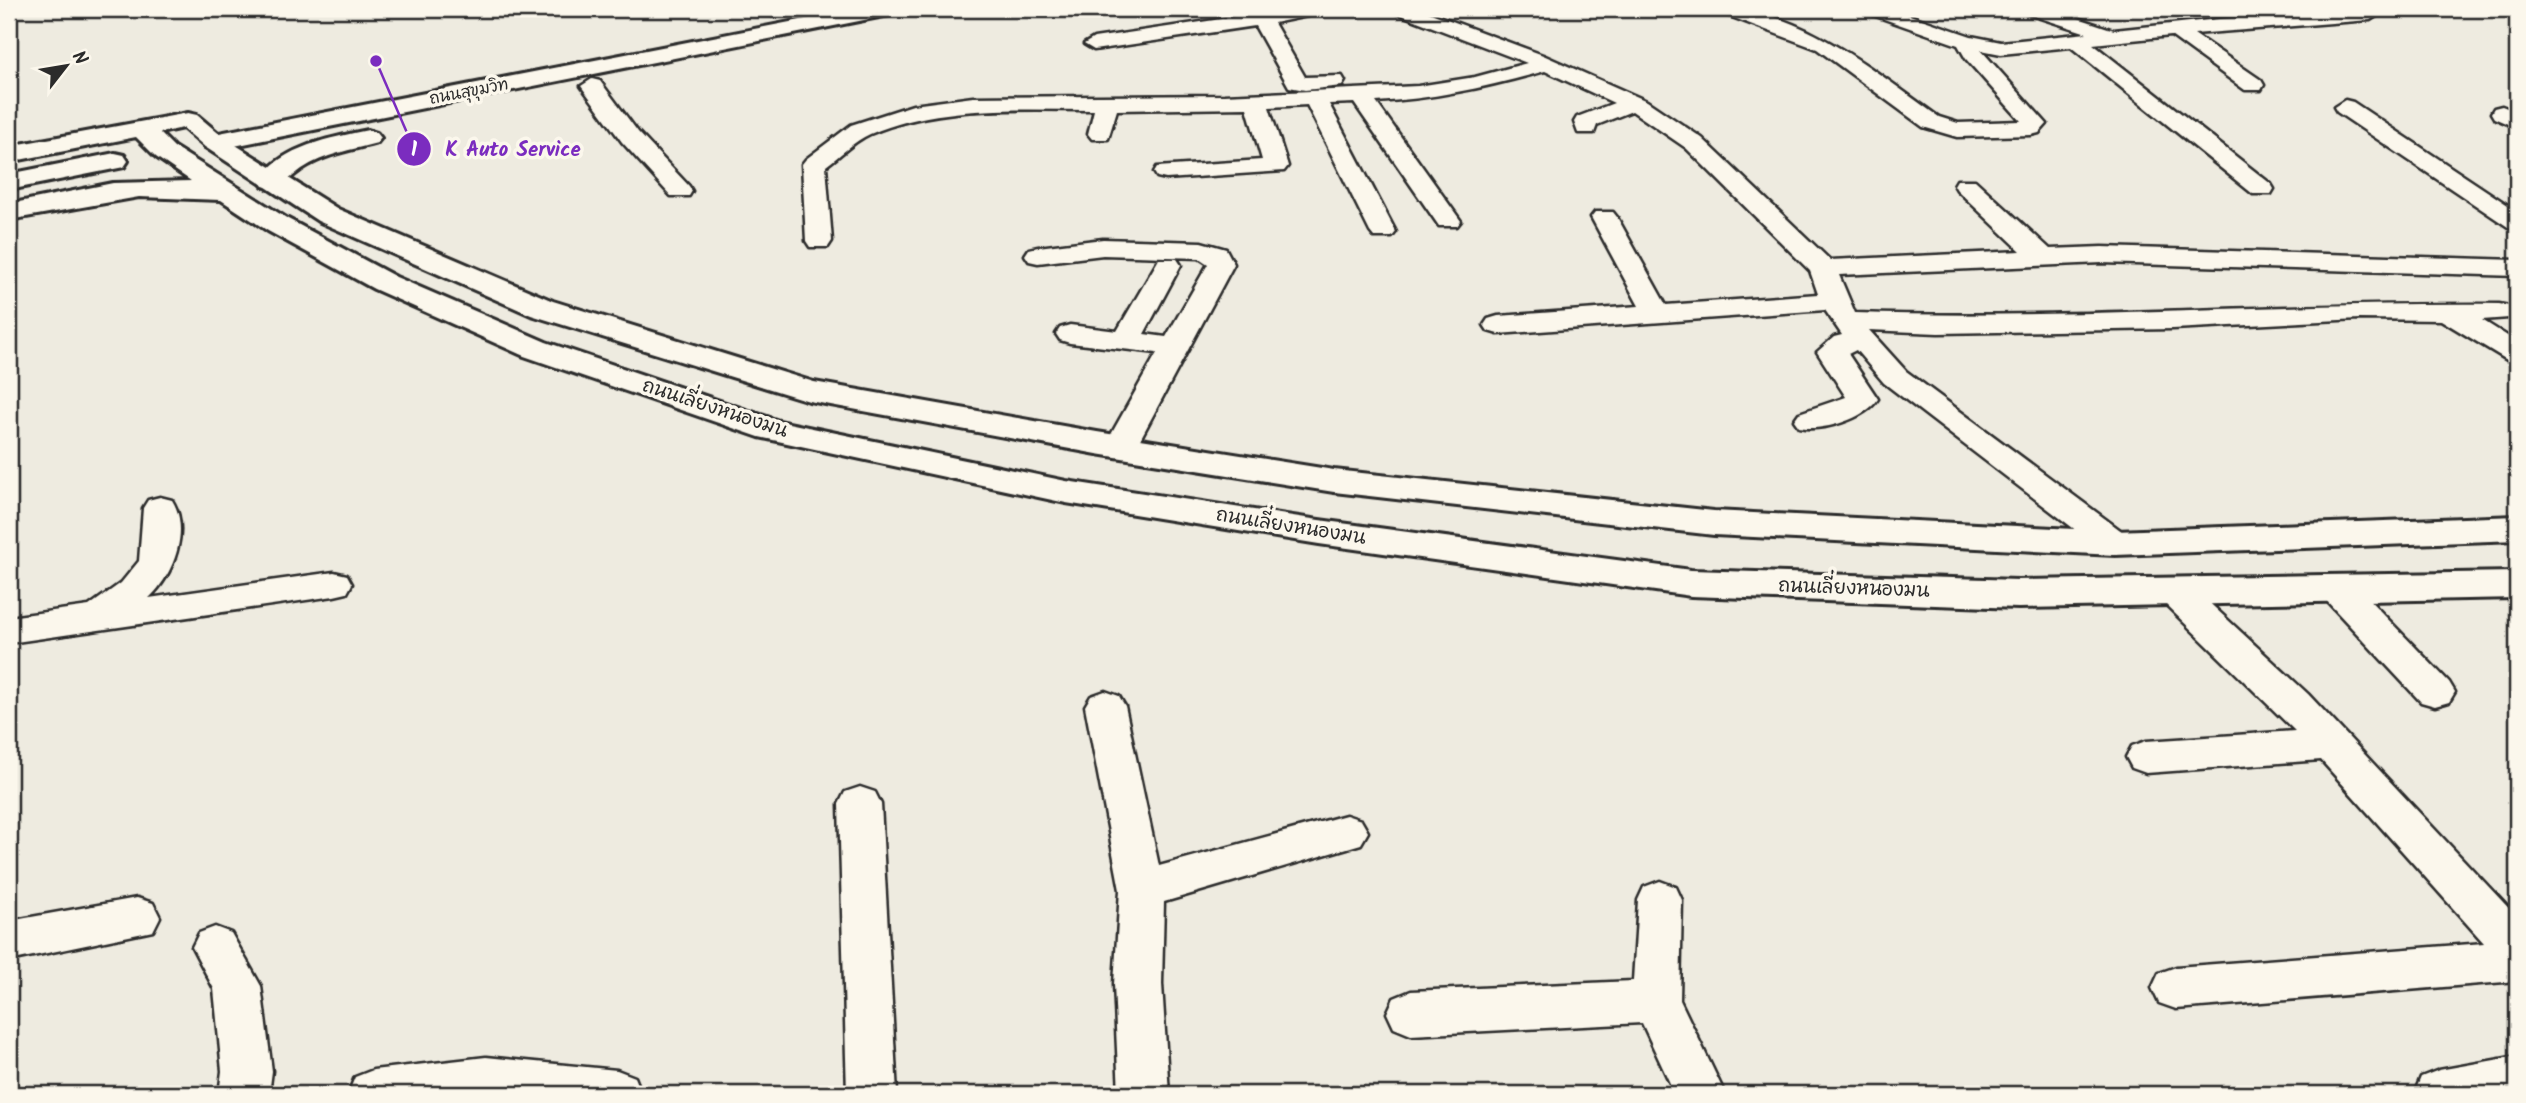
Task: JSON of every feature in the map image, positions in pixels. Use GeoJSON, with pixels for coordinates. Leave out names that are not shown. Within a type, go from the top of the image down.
{"type":"FeatureCollection","features":[{"type":"Feature","properties":{"kind":"main road"},"geometry":{"type":"LineString","coordinates":[[747,14],[774,9]]}},
{"type":"Feature","properties":{"kind":"main road"},"geometry":{"type":"LineString","coordinates":[[519,106],[884,10]]}},
{"type":"Feature","properties":{"kind":"main road","name":"ถนนสุขุมวิท"},"geometry":{"type":"LineString","coordinates":[[9,182],[884,10]]}},
{"type":"Feature","properties":{"kind":"main road"},"geometry":{"type":"LineString","coordinates":[[9,155],[215,115]]}},
{"type":"Feature","properties":{"kind":"main road"},"geometry":{"type":"LineString","coordinates":[[188,120],[214,142],[341,221],[542,308],[809,391],[1120,447],[1334,481],[1714,523],[2115,543],[2517,528]]}},
{"type":"Feature","properties":{"kind":"main road","name":"ถนนเลี่ยงหนองมน"},"geometry":{"type":"LineString","coordinates":[[142,129],[164,152],[231,196],[385,284],[535,349],[771,430],[1066,492],[1319,532],[1691,583],[2018,594],[2517,585]]}},
{"type":"Feature","properties":{"kind":"main road"},"geometry":{"type":"LineString","coordinates":[[272,180],[292,161],[315,150],[394,133]]}},
{"type":"Feature","properties":{"kind":"main road"},"geometry":{"type":"LineString","coordinates":[[9,212],[107,192],[157,186],[198,189],[231,196]]}},
{"type":"Feature","properties":{"kind":"main road"},"geometry":{"type":"LineString","coordinates":[[1319,532],[1334,481]]}},
{"type":"Feature","properties":{"kind":"street"},"geometry":{"type":"LineString","coordinates":[[1202,9],[1253,20],[1297,82],[1305,84],[1537,60]]}},
{"type":"Feature","properties":{"kind":"street"},"geometry":{"type":"LineString","coordinates":[[1094,44],[1315,9]]}},
{"type":"Feature","properties":{"kind":"street"},"geometry":{"type":"LineString","coordinates":[[1403,9],[1537,60],[1633,103],[1693,143],[1823,268],[1847,321],[1895,377],[2115,543]]}},
{"type":"Feature","properties":{"kind":"street"},"geometry":{"type":"LineString","coordinates":[[1728,9],[1824,45],[1931,122],[1946,128],[2031,128],[2036,124],[1973,55],[1966,41]]}},
{"type":"Feature","properties":{"kind":"street"},"geometry":{"type":"LineString","coordinates":[[1874,9],[1966,41],[2001,48],[2370,14],[2378,9]]}},
{"type":"Feature","properties":{"kind":"street"},"geometry":{"type":"LineString","coordinates":[[2032,9],[2118,36]]}},
{"type":"Feature","properties":{"kind":"street"},"geometry":{"type":"LineString","coordinates":[[2176,30],[2253,85]]}},
{"type":"Feature","properties":{"kind":"street"},"geometry":{"type":"LineString","coordinates":[[2076,41],[2262,189]]}},
{"type":"Feature","properties":{"kind":"street"},"geometry":{"type":"LineString","coordinates":[[819,240],[814,164],[859,130],[913,112],[973,104],[1361,96],[1451,97],[1537,60]]}},
{"type":"Feature","properties":{"kind":"street"},"geometry":{"type":"LineString","coordinates":[[592,86],[630,137],[680,191]]}},
{"type":"Feature","properties":{"kind":"street"},"geometry":{"type":"LineString","coordinates":[[1361,96],[1448,221]]}},
{"type":"Feature","properties":{"kind":"street"},"geometry":{"type":"LineString","coordinates":[[1314,97],[1384,232]]}},
{"type":"Feature","properties":{"kind":"street"},"geometry":{"type":"LineString","coordinates":[[1166,172],[1276,166],[1256,100]]}},
{"type":"Feature","properties":{"kind":"street"},"geometry":{"type":"LineString","coordinates":[[1100,134],[1107,102]]}},
{"type":"Feature","properties":{"kind":"street"},"geometry":{"type":"LineString","coordinates":[[1587,128],[1586,122],[1593,117],[1633,103]]}},
{"type":"Feature","properties":{"kind":"street"},"geometry":{"type":"LineString","coordinates":[[2345,107],[2517,222]]}},
{"type":"Feature","properties":{"kind":"street"},"geometry":{"type":"LineString","coordinates":[[1966,185],[2043,257]]}},
{"type":"Feature","properties":{"kind":"street"},"geometry":{"type":"LineString","coordinates":[[1604,217],[1657,313]]}},
{"type":"Feature","properties":{"kind":"street"},"geometry":{"type":"LineString","coordinates":[[1038,256],[1103,247],[1201,250],[1217,255],[1222,264],[1120,447]]}},
{"type":"Feature","properties":{"kind":"street"},"geometry":{"type":"LineString","coordinates":[[1823,268],[2043,257],[2214,256],[2450,268],[2517,268]]}},
{"type":"Feature","properties":{"kind":"street"},"geometry":{"type":"LineString","coordinates":[[1126,340],[1168,265]]}},
{"type":"Feature","properties":{"kind":"street"},"geometry":{"type":"LineString","coordinates":[[2450,268],[2508,318]]}},
{"type":"Feature","properties":{"kind":"street"},"geometry":{"type":"LineString","coordinates":[[1498,325],[1657,313],[1994,324],[2359,311],[2448,312],[2508,318]]}},
{"type":"Feature","properties":{"kind":"street"},"geometry":{"type":"LineString","coordinates":[[2448,312],[2517,354]]}},
{"type":"Feature","properties":{"kind":"street"},"geometry":{"type":"LineString","coordinates":[[1810,420],[1850,408],[1863,399],[1832,352],[1843,343],[1847,321]]}},
{"type":"Feature","properties":{"kind":"street"},"geometry":{"type":"LineString","coordinates":[[1070,334],[1175,347]]}},
{"type":"Feature","properties":{"kind":"street"},"geometry":{"type":"LineString","coordinates":[[94,618],[144,586],[156,564],[162,538],[160,508]]}},
{"type":"Feature","properties":{"kind":"street"},"geometry":{"type":"LineString","coordinates":[[9,630],[334,583]]}},
{"type":"Feature","properties":{"kind":"street"},"geometry":{"type":"LineString","coordinates":[[2336,588],[2435,692]]}},
{"type":"Feature","properties":{"kind":"street"},"geometry":{"type":"LineString","coordinates":[[2174,591],[2294,704],[2517,948]]}},
{"type":"Feature","properties":{"kind":"street"},"geometry":{"type":"LineString","coordinates":[[1105,706],[1142,890],[1138,984],[1144,1094]]}},
{"type":"Feature","properties":{"kind":"street"},"geometry":{"type":"LineString","coordinates":[[2146,757],[2330,744]]}},
{"type":"Feature","properties":{"kind":"street"},"geometry":{"type":"LineString","coordinates":[[860,804],[872,1094]]}},
{"type":"Feature","properties":{"kind":"street"},"geometry":{"type":"LineString","coordinates":[[1142,890],[1346,832]]}},
{"type":"Feature","properties":{"kind":"street"},"geometry":{"type":"LineString","coordinates":[[1660,900],[1656,1001],[1700,1094]]}},
{"type":"Feature","properties":{"kind":"street"},"geometry":{"type":"LineString","coordinates":[[9,941],[137,917]]}},
{"type":"Feature","properties":{"kind":"street"},"geometry":{"type":"LineString","coordinates":[[215,947],[237,986],[247,1071],[244,1094]]}},
{"type":"Feature","properties":{"kind":"street"},"geometry":{"type":"LineString","coordinates":[[2176,988],[2517,961]]}},
{"type":"Feature","properties":{"kind":"street"},"geometry":{"type":"LineString","coordinates":[[1411,1013],[1656,1001]]}},
{"type":"Feature","properties":{"kind":"street"},"geometry":{"type":"LineString","coordinates":[[2439,1094],[2517,1080]]}},
{"type":"Feature","properties":{"kind":"street"},"geometry":{"type":"LineString","coordinates":[[373,1094],[486,1081],[617,1094]]}},
{"type":"Feature","properties":{"kind":"place","name":"K Auto Service"},"geometry":{"type":"Point","coordinates":[376,61]}}]}
